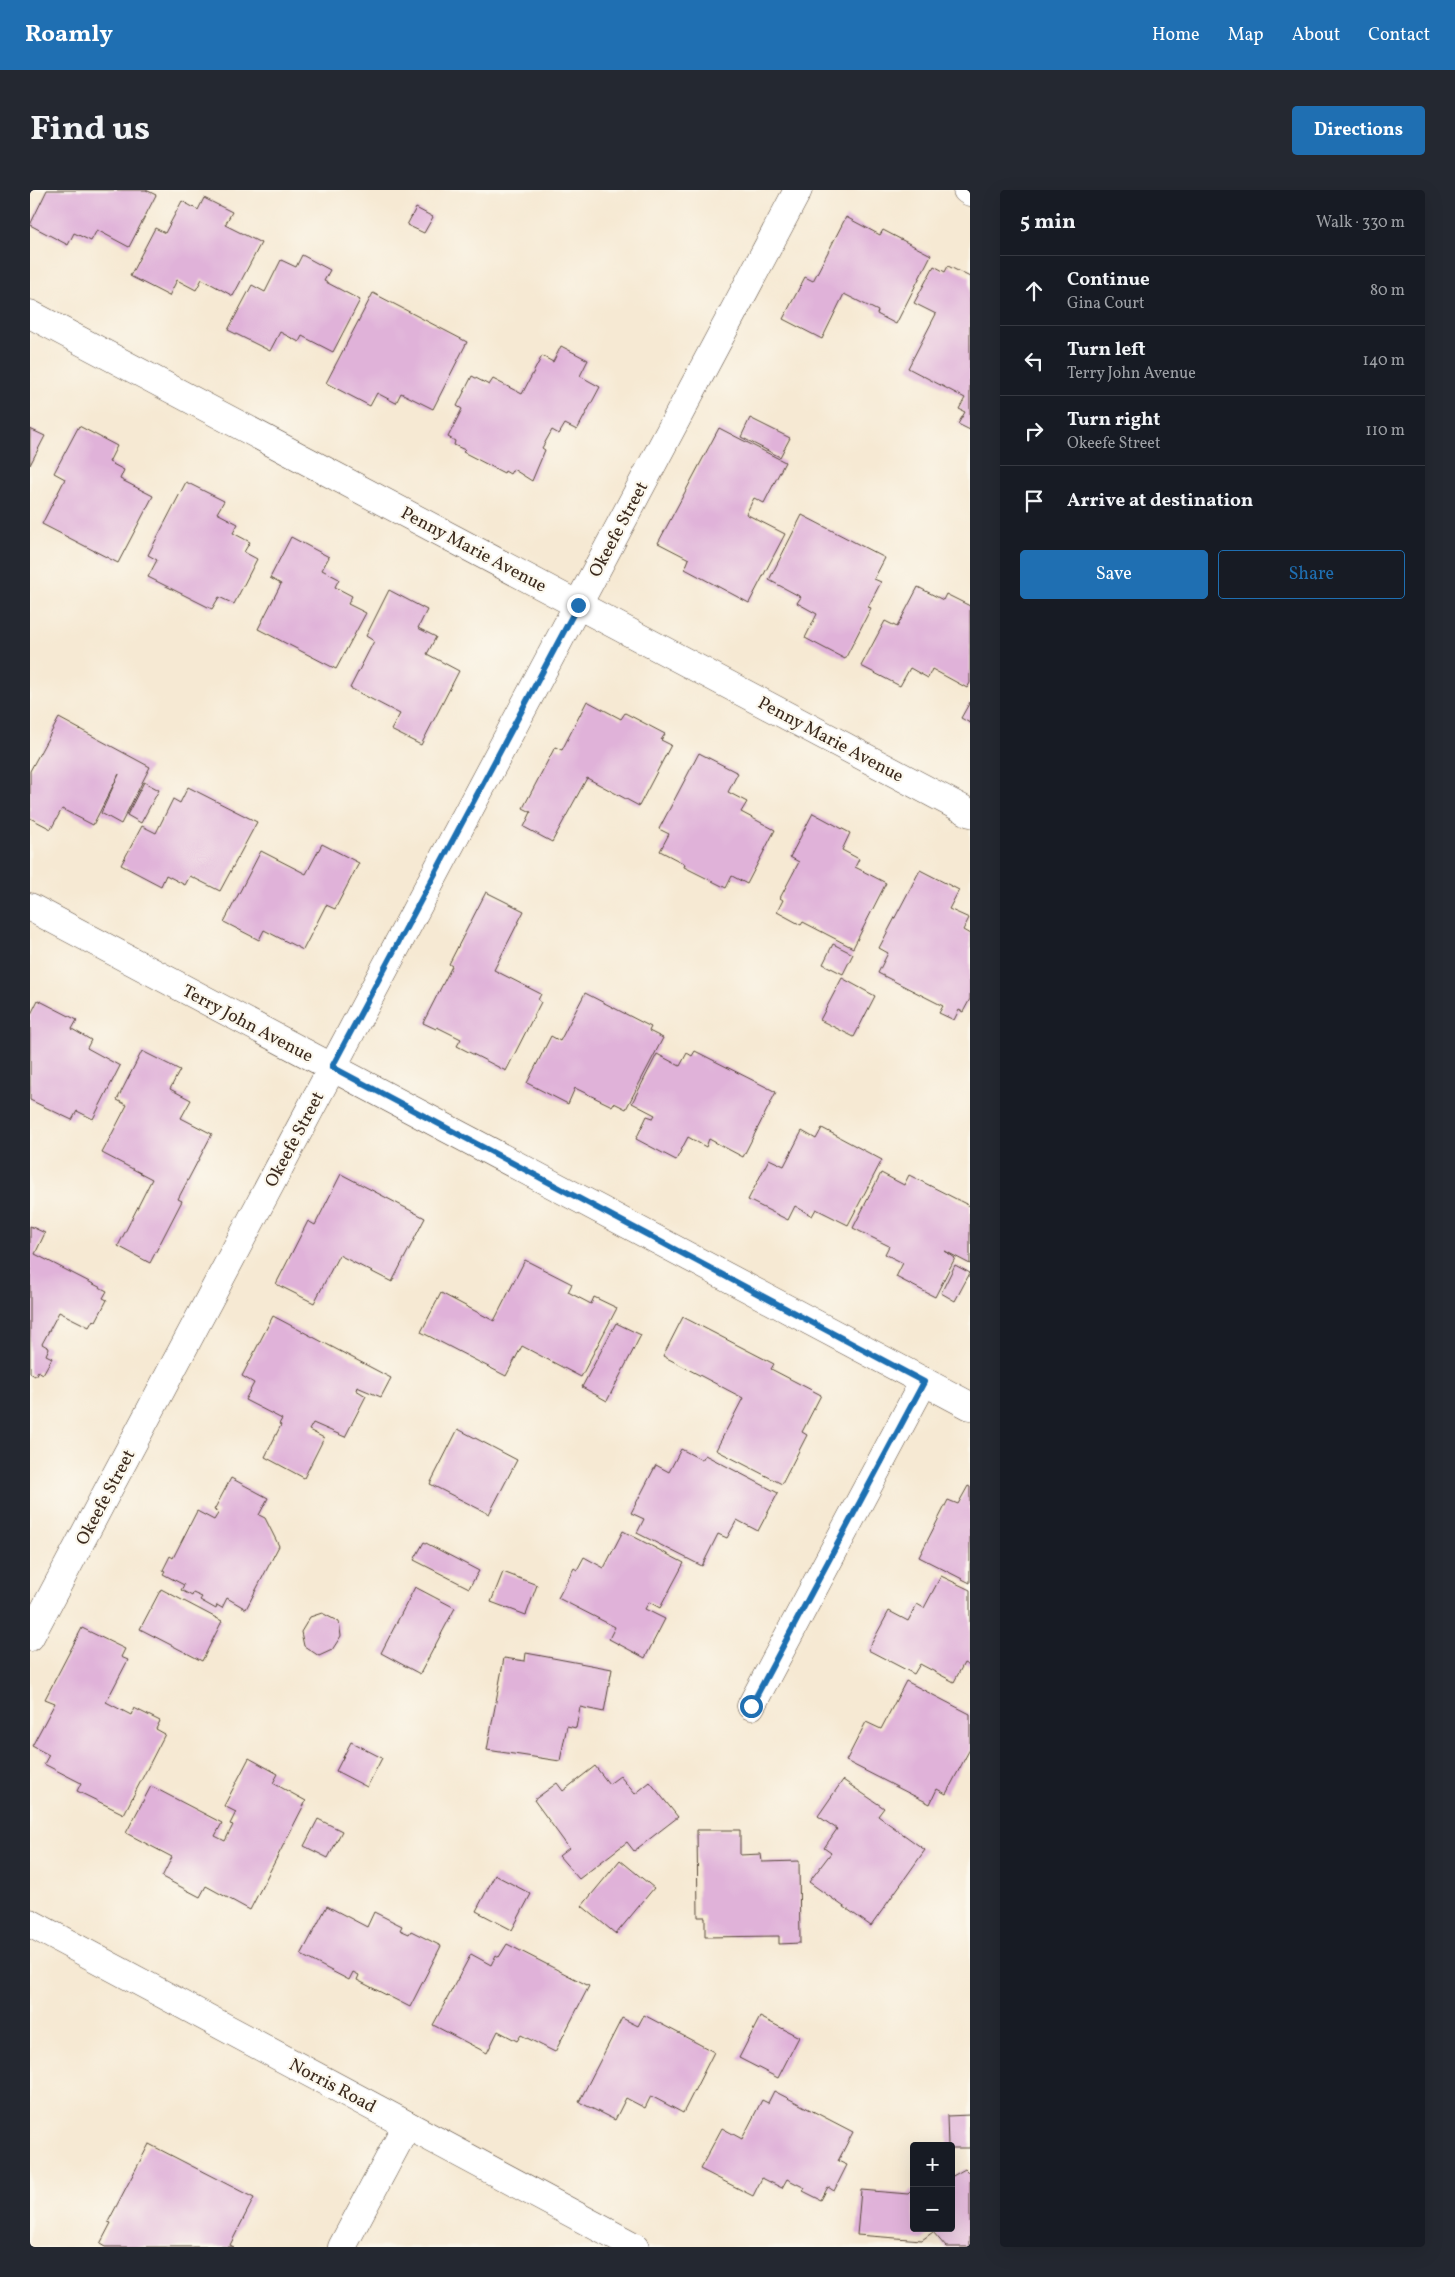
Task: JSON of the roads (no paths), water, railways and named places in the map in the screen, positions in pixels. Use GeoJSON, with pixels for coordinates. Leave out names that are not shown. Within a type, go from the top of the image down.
{"type":"FeatureCollection","features":[{"type":"Feature","properties":{"kind":"street","name":"Okeefe Street"},"geometry":{"type":"LineString","coordinates":[[30,1637],[798,190]]}},
{"type":"Feature","properties":{"kind":"street","name":"Penny Marie Avenue"},"geometry":{"type":"LineString","coordinates":[[30,314],[970,813]]}},
{"type":"Feature","properties":{"kind":"street","name":"Terry John Avenue"},"geometry":{"type":"LineString","coordinates":[[30,907],[970,1406]]}},
{"type":"Feature","properties":{"kind":"street"},"geometry":{"type":"LineString","coordinates":[[751,1706],[924,1382]]}},
{"type":"Feature","properties":{"kind":"street","name":"Norris Road"},"geometry":{"type":"LineString","coordinates":[[30,1923],[635,2247]]}},
{"type":"Feature","properties":{"kind":"street"},"geometry":{"type":"LineString","coordinates":[[342,2247],[407,2125]]}}]}
